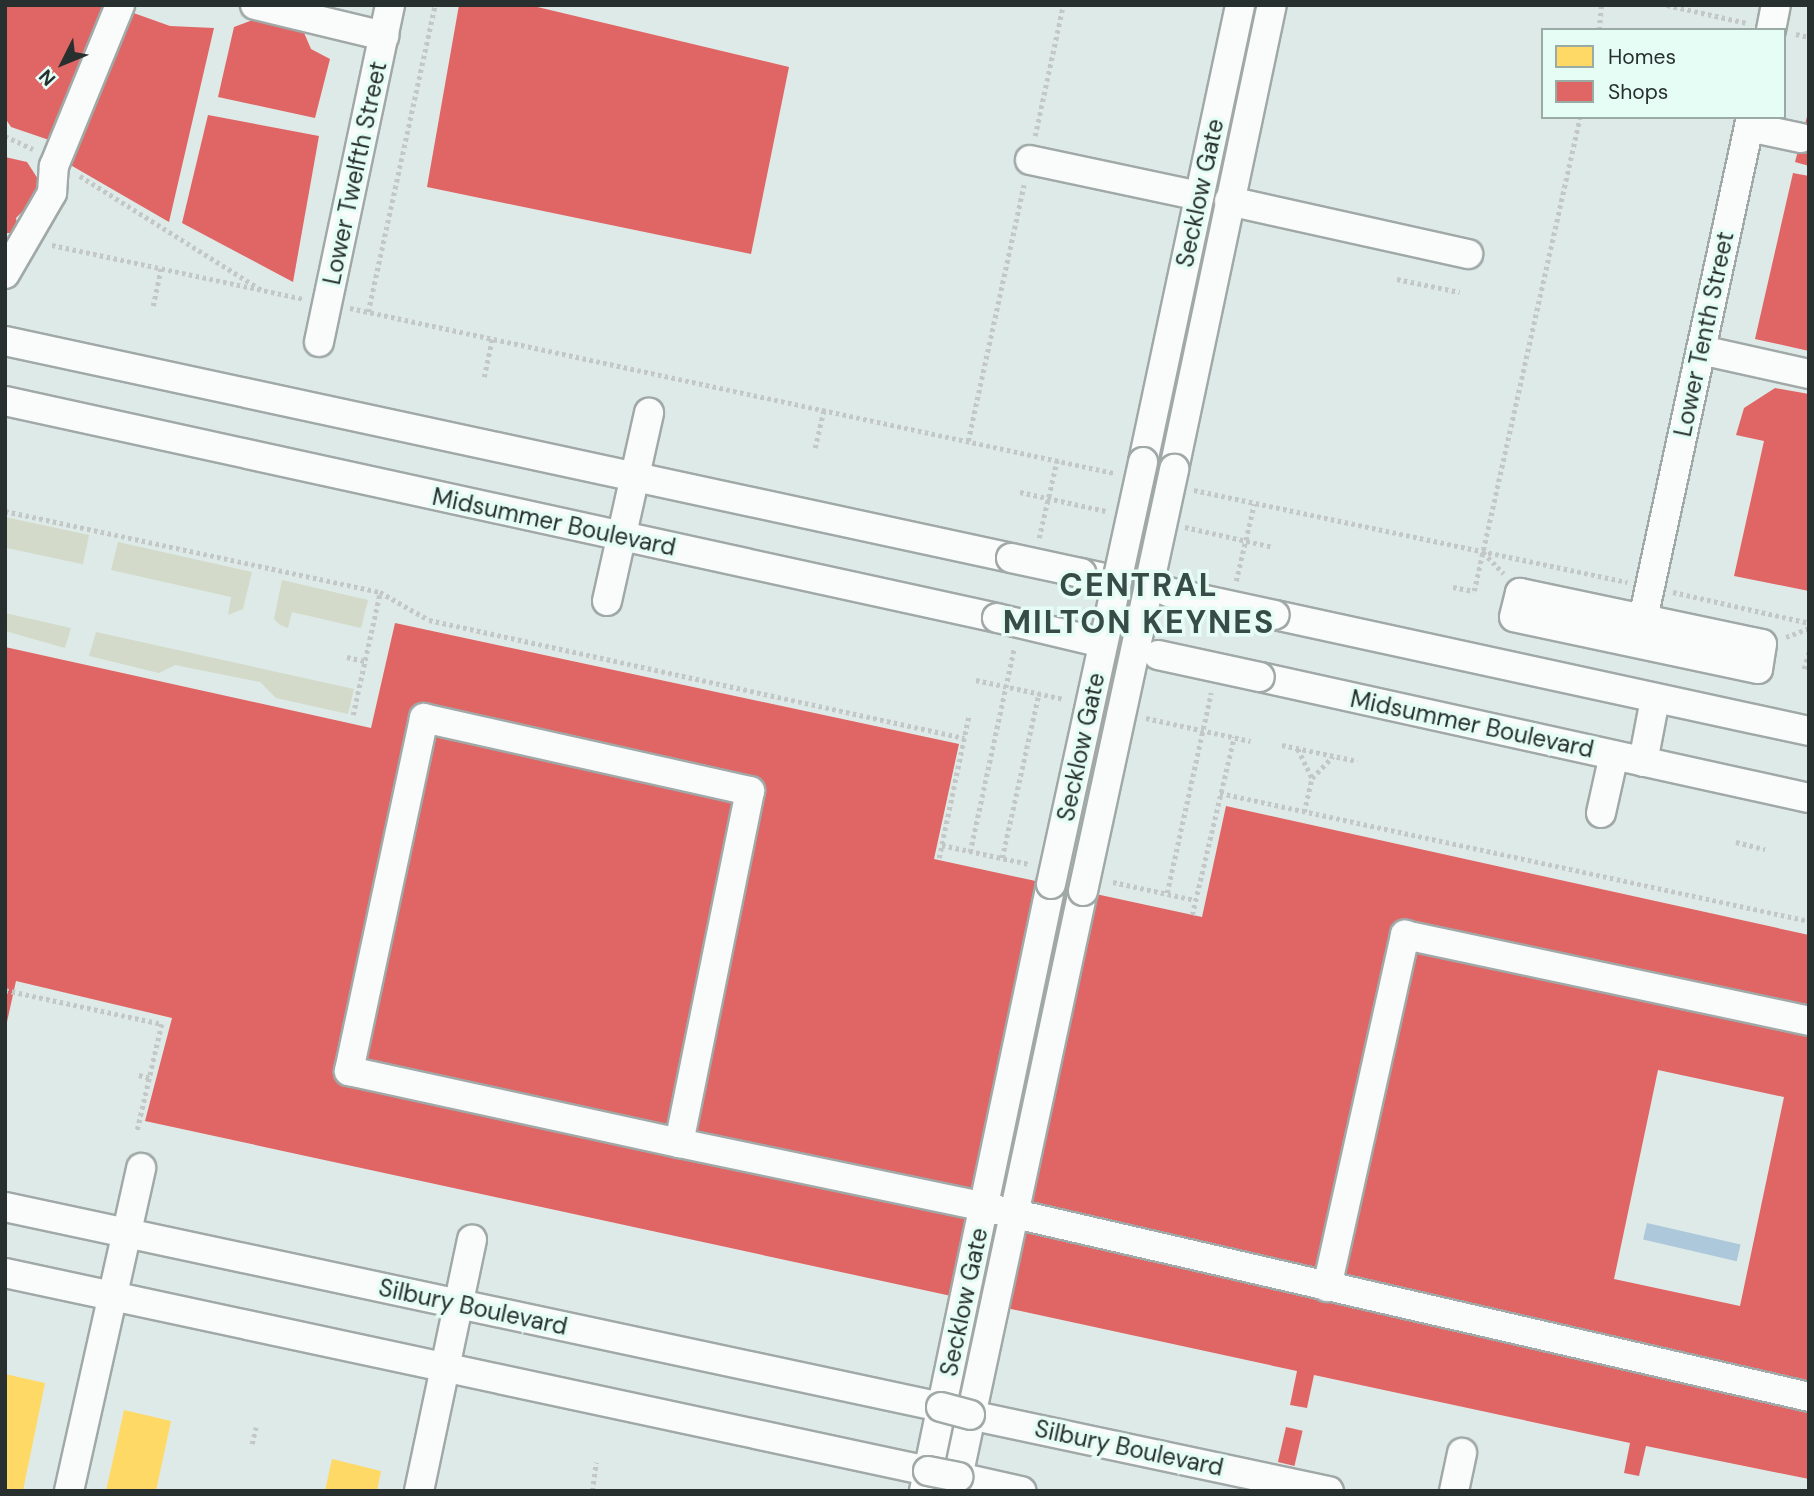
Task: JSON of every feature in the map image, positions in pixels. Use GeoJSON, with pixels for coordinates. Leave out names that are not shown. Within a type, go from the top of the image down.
{"type":"FeatureCollection","features":[{"type":"Feature","properties":{"kind":"street"},"geometry":{"type":"LineString","coordinates":[[7,274],[52,193],[56,161],[120,5]]}},
{"type":"Feature","properties":{"kind":"street"},"geometry":{"type":"LineString","coordinates":[[255,5],[384,36]]}},
{"type":"Feature","properties":{"kind":"street","name":"Lower Twelfth Street"},"geometry":{"type":"LineString","coordinates":[[319,342],[390,5]]}},
{"type":"Feature","properties":{"kind":"street","name":"Secklow Gate"},"geometry":{"type":"LineString","coordinates":[[926,1481],[1117,581],[1131,468],[1199,196],[1240,5]]}},
{"type":"Feature","properties":{"kind":"street","name":"Secklow Gate"},"geometry":{"type":"LineString","coordinates":[[957,1484],[1149,588],[1228,201],[1272,5]]}},
{"type":"Feature","properties":{"kind":"street"},"geometry":{"type":"LineString","coordinates":[[1771,28],[1776,5]]}},
{"type":"Feature","properties":{"kind":"street"},"geometry":{"type":"LineString","coordinates":[[1750,122],[1801,138]]}},
{"type":"Feature","properties":{"kind":"street","name":"Lower Tenth Street"},"geometry":{"type":"LineString","coordinates":[[1643,619],[1750,122]]}},
{"type":"Feature","properties":{"kind":"street"},"geometry":{"type":"LineString","coordinates":[[1030,160],[1199,196]]}},
{"type":"Feature","properties":{"kind":"street"},"geometry":{"type":"LineString","coordinates":[[1228,201],[1468,254]]}},
{"type":"Feature","properties":{"kind":"street"},"geometry":{"type":"LineString","coordinates":[[5,341],[1809,731]]}},
{"type":"Feature","properties":{"kind":"street"},"geometry":{"type":"LineString","coordinates":[[1701,350],[1809,374]]}},
{"type":"Feature","properties":{"kind":"street","name":"Midsummer Boulevard"},"geometry":{"type":"LineString","coordinates":[[5,401],[1809,798]]}},
{"type":"Feature","properties":{"kind":"street"},"geometry":{"type":"LineString","coordinates":[[607,601],[649,412]]}},
{"type":"Feature","properties":{"kind":"street"},"geometry":{"type":"LineString","coordinates":[[1520,593],[1643,619],[1762,644],[1758,669],[1514,617],[1520,593]]}},
{"type":"Feature","properties":{"kind":"street"},"geometry":{"type":"LineString","coordinates":[[1643,762],[1655,699]]}},
{"type":"Feature","properties":{"kind":"street"},"geometry":{"type":"LineString","coordinates":[[679,1143],[750,791],[424,718],[349,1071],[679,1143],[984,1207],[1809,1397]]}},
{"type":"Feature","properties":{"kind":"street"},"geometry":{"type":"LineString","coordinates":[[1601,813],[1614,755]]}},
{"type":"Feature","properties":{"kind":"street"},"geometry":{"type":"LineString","coordinates":[[1327,1287],[1405,935],[1809,1021]]}},
{"type":"Feature","properties":{"kind":"street"},"geometry":{"type":"LineString","coordinates":[[69,1491],[124,1232],[141,1168]]}},
{"type":"Feature","properties":{"kind":"street","name":"Silbury Boulevard"},"geometry":{"type":"LineString","coordinates":[[5,1207],[1329,1491]]}},
{"type":"Feature","properties":{"kind":"street"},"geometry":{"type":"LineString","coordinates":[[419,1491],[472,1240]]}},
{"type":"Feature","properties":{"kind":"street"},"geometry":{"type":"LineString","coordinates":[[5,1273],[817,1447],[926,1481],[1021,1491]]}},
{"type":"Feature","properties":{"kind":"street"},"geometry":{"type":"LineString","coordinates":[[1454,1491],[1462,1453]]}},
{"type":"Feature","properties":{"kind":"path"},"geometry":{"type":"LineString","coordinates":[[368,312],[435,5]]}},
{"type":"Feature","properties":{"kind":"path"},"geometry":{"type":"LineString","coordinates":[[968,441],[1063,5]]}},
{"type":"Feature","properties":{"kind":"path"},"geometry":{"type":"LineString","coordinates":[[1599,28],[1601,5]]}},
{"type":"Feature","properties":{"kind":"path"},"geometry":{"type":"LineString","coordinates":[[1667,5],[1767,28]]}},
{"type":"Feature","properties":{"kind":"path"},"geometry":{"type":"LineString","coordinates":[[1452,587],[1474,591],[1580,119]]}},
{"type":"Feature","properties":{"kind":"path"},"geometry":{"type":"LineString","coordinates":[[5,136],[56,161],[265,292]]}},
{"type":"Feature","properties":{"kind":"path"},"geometry":{"type":"LineString","coordinates":[[27,239],[1057,460],[1131,468]]}},
{"type":"Feature","properties":{"kind":"path"},"geometry":{"type":"LineString","coordinates":[[153,306],[161,269]]}},
{"type":"Feature","properties":{"kind":"path"},"geometry":{"type":"LineString","coordinates":[[1397,279],[1460,292]]}},
{"type":"Feature","properties":{"kind":"path"},"geometry":{"type":"LineString","coordinates":[[484,377],[492,338]]}},
{"type":"Feature","properties":{"kind":"path"},"geometry":{"type":"LineString","coordinates":[[815,448],[824,409]]}},
{"type":"Feature","properties":{"kind":"path"},"geometry":{"type":"LineString","coordinates":[[1039,541],[1057,460]]}},
{"type":"Feature","properties":{"kind":"path"},"geometry":{"type":"LineString","coordinates":[[1194,490],[1650,586],[1809,623]]}},
{"type":"Feature","properties":{"kind":"path"},"geometry":{"type":"LineString","coordinates":[[1020,492],[1111,511]]}},
{"type":"Feature","properties":{"kind":"path"},"geometry":{"type":"LineString","coordinates":[[1235,585],[1254,503]]}},
{"type":"Feature","properties":{"kind":"path"},"geometry":{"type":"LineString","coordinates":[[5,511],[380,592],[429,620],[964,738]]}},
{"type":"Feature","properties":{"kind":"path"},"geometry":{"type":"LineString","coordinates":[[1183,527],[1273,547]]}},
{"type":"Feature","properties":{"kind":"path"},"geometry":{"type":"LineString","coordinates":[[354,715],[380,592]]}},
{"type":"Feature","properties":{"kind":"path"},"geometry":{"type":"LineString","coordinates":[[970,852],[1015,644]]}},
{"type":"Feature","properties":{"kind":"path"},"geometry":{"type":"LineString","coordinates":[[1804,669],[1809,651]]}},
{"type":"Feature","properties":{"kind":"path"},"geometry":{"type":"LineString","coordinates":[[347,657],[365,661]]}},
{"type":"Feature","properties":{"kind":"path"},"geometry":{"type":"LineString","coordinates":[[976,680],[1072,701]]}},
{"type":"Feature","properties":{"kind":"path"},"geometry":{"type":"LineString","coordinates":[[1167,894],[1213,686]]}},
{"type":"Feature","properties":{"kind":"path"},"geometry":{"type":"LineString","coordinates":[[1002,859],[1039,693]]}},
{"type":"Feature","properties":{"kind":"path"},"geometry":{"type":"LineString","coordinates":[[939,858],[970,715]]}},
{"type":"Feature","properties":{"kind":"path"},"geometry":{"type":"LineString","coordinates":[[1146,718],[1251,741]]}},
{"type":"Feature","properties":{"kind":"path"},"geometry":{"type":"LineString","coordinates":[[1192,915],[1234,737]]}},
{"type":"Feature","properties":{"kind":"path"},"geometry":{"type":"LineString","coordinates":[[1282,745],[1357,761]]}},
{"type":"Feature","properties":{"kind":"path"},"geometry":{"type":"LineString","coordinates":[[1298,749],[1312,778]]}},
{"type":"Feature","properties":{"kind":"path"},"geometry":{"type":"LineString","coordinates":[[1304,812],[1312,778],[1333,756]]}},
{"type":"Feature","properties":{"kind":"path"},"geometry":{"type":"LineString","coordinates":[[1220,793],[1809,921]]}},
{"type":"Feature","properties":{"kind":"path"},"geometry":{"type":"LineString","coordinates":[[1736,842],[1765,849]]}},
{"type":"Feature","properties":{"kind":"path"},"geometry":{"type":"LineString","coordinates":[[942,845],[1037,866]]}},
{"type":"Feature","properties":{"kind":"path"},"geometry":{"type":"LineString","coordinates":[[1113,882],[1195,900]]}},
{"type":"Feature","properties":{"kind":"path"},"geometry":{"type":"LineString","coordinates":[[5,990],[162,1024],[137,1132]]}},
{"type":"Feature","properties":{"kind":"path"},"geometry":{"type":"LineString","coordinates":[[138,1075],[150,1078]]}},
{"type":"Feature","properties":{"kind":"path"},"geometry":{"type":"LineString","coordinates":[[252,1444],[256,1427]]}},
{"type":"Feature","properties":{"kind":"path"},"geometry":{"type":"LineString","coordinates":[[592,1491],[596,1462]]}},
{"type":"Feature","properties":{"kind":"green space"},"geometry":{"type":"Polygon","coordinates":[[[5,517],[89,535],[83,564],[5,548],[5,517]]]}},
{"type":"Feature","properties":{"kind":"green space"},"geometry":{"type":"Polygon","coordinates":[[[118,542],[252,572],[243,609],[228,615],[231,597],[111,570],[118,542]]]}},
{"type":"Feature","properties":{"kind":"green space"},"geometry":{"type":"Polygon","coordinates":[[[282,580],[368,600],[361,628],[292,612],[288,628],[280,625],[274,619],[282,580]]]}},
{"type":"Feature","properties":{"kind":"green space"},"geometry":{"type":"Polygon","coordinates":[[[5,613],[71,628],[65,648],[5,631],[5,613]]]}},
{"type":"Feature","properties":{"kind":"green space"},"geometry":{"type":"Polygon","coordinates":[[[96,632],[354,689],[348,714],[276,698],[260,682],[175,665],[159,673],[89,656],[96,632]]]}},
{"type":"Feature","properties":{"kind":"water"},"geometry":{"type":"Polygon","coordinates":[[[1647,1223],[1741,1245],[1737,1261],[1643,1240],[1647,1223]]]}},
{"type":"Feature","properties":{"kind":"building: Homes"},"geometry":{"type":"Polygon","coordinates":[[[5,1374],[45,1383],[23,1491],[5,1491],[5,1374]]]}},
{"type":"Feature","properties":{"kind":"building: Homes"},"geometry":{"type":"Polygon","coordinates":[[[124,1410],[171,1421],[156,1491],[106,1491],[124,1410]]]}},
{"type":"Feature","properties":{"kind":"building: Homes"},"geometry":{"type":"Polygon","coordinates":[[[332,1459],[381,1471],[377,1491],[325,1491],[332,1459]]]}},
{"type":"Feature","properties":{"kind":"building: Shops"},"geometry":{"type":"Polygon","coordinates":[[[5,5],[108,5],[55,142],[11,127],[5,118],[5,5]]]}},
{"type":"Feature","properties":{"kind":"building: Shops"},"geometry":{"type":"Polygon","coordinates":[[[459,5],[529,5],[789,67],[751,254],[427,187],[459,5]]]}},
{"type":"Feature","properties":{"kind":"building: Shops"},"geometry":{"type":"Polygon","coordinates":[[[128,11],[170,26],[214,28],[169,222],[67,163],[107,78],[128,11]]]}},
{"type":"Feature","properties":{"kind":"building: Shops"},"geometry":{"type":"Polygon","coordinates":[[[258,18],[302,28],[311,49],[330,59],[315,118],[218,97],[234,27],[258,18]]]}},
{"type":"Feature","properties":{"kind":"building: Shops"},"geometry":{"type":"Polygon","coordinates":[[[1809,109],[1809,166],[1795,162],[1809,109]]]}},
{"type":"Feature","properties":{"kind":"building: Shops"},"geometry":{"type":"Polygon","coordinates":[[[208,115],[319,136],[293,282],[182,223],[208,115]]]}},
{"type":"Feature","properties":{"kind":"building: Shops"},"geometry":{"type":"Polygon","coordinates":[[[5,157],[27,162],[40,182],[40,194],[16,218],[19,233],[5,233],[5,157]]]}},
{"type":"Feature","properties":{"kind":"building: Shops"},"geometry":{"type":"Polygon","coordinates":[[[1793,173],[1809,176],[1809,351],[1755,339],[1793,173]]]}},
{"type":"Feature","properties":{"kind":"building: Shops"},"geometry":{"type":"Polygon","coordinates":[[[1775,388],[1809,394],[1809,591],[1734,576],[1764,441],[1736,435],[1744,408],[1775,388]]]}},
{"type":"Feature","properties":{"kind":"building: Shops"},"geometry":{"type":"Polygon","coordinates":[[[395,623],[959,744],[934,859],[1202,917],[1226,806],[1809,935],[1809,1479],[1646,1446],[1639,1476],[1624,1473],[1630,1443],[1314,1375],[1307,1408],[1290,1405],[1297,1371],[145,1121],[172,1018],[16,981],[5,1031],[5,647],[371,728],[395,623]],[[1658,1070],[1614,1279],[1740,1306],[1784,1097],[1658,1070]]]}},
{"type":"Feature","properties":{"kind":"building: Shops"},"geometry":{"type":"Polygon","coordinates":[[[1286,1427],[1303,1431],[1294,1466],[1278,1462],[1286,1427]]]}},
{"type":"Feature","properties":{"kind":"district","name":"CENTRAL MILTON KEYNES"},"geometry":{"type":"Point","coordinates":[1139,604]}}]}
